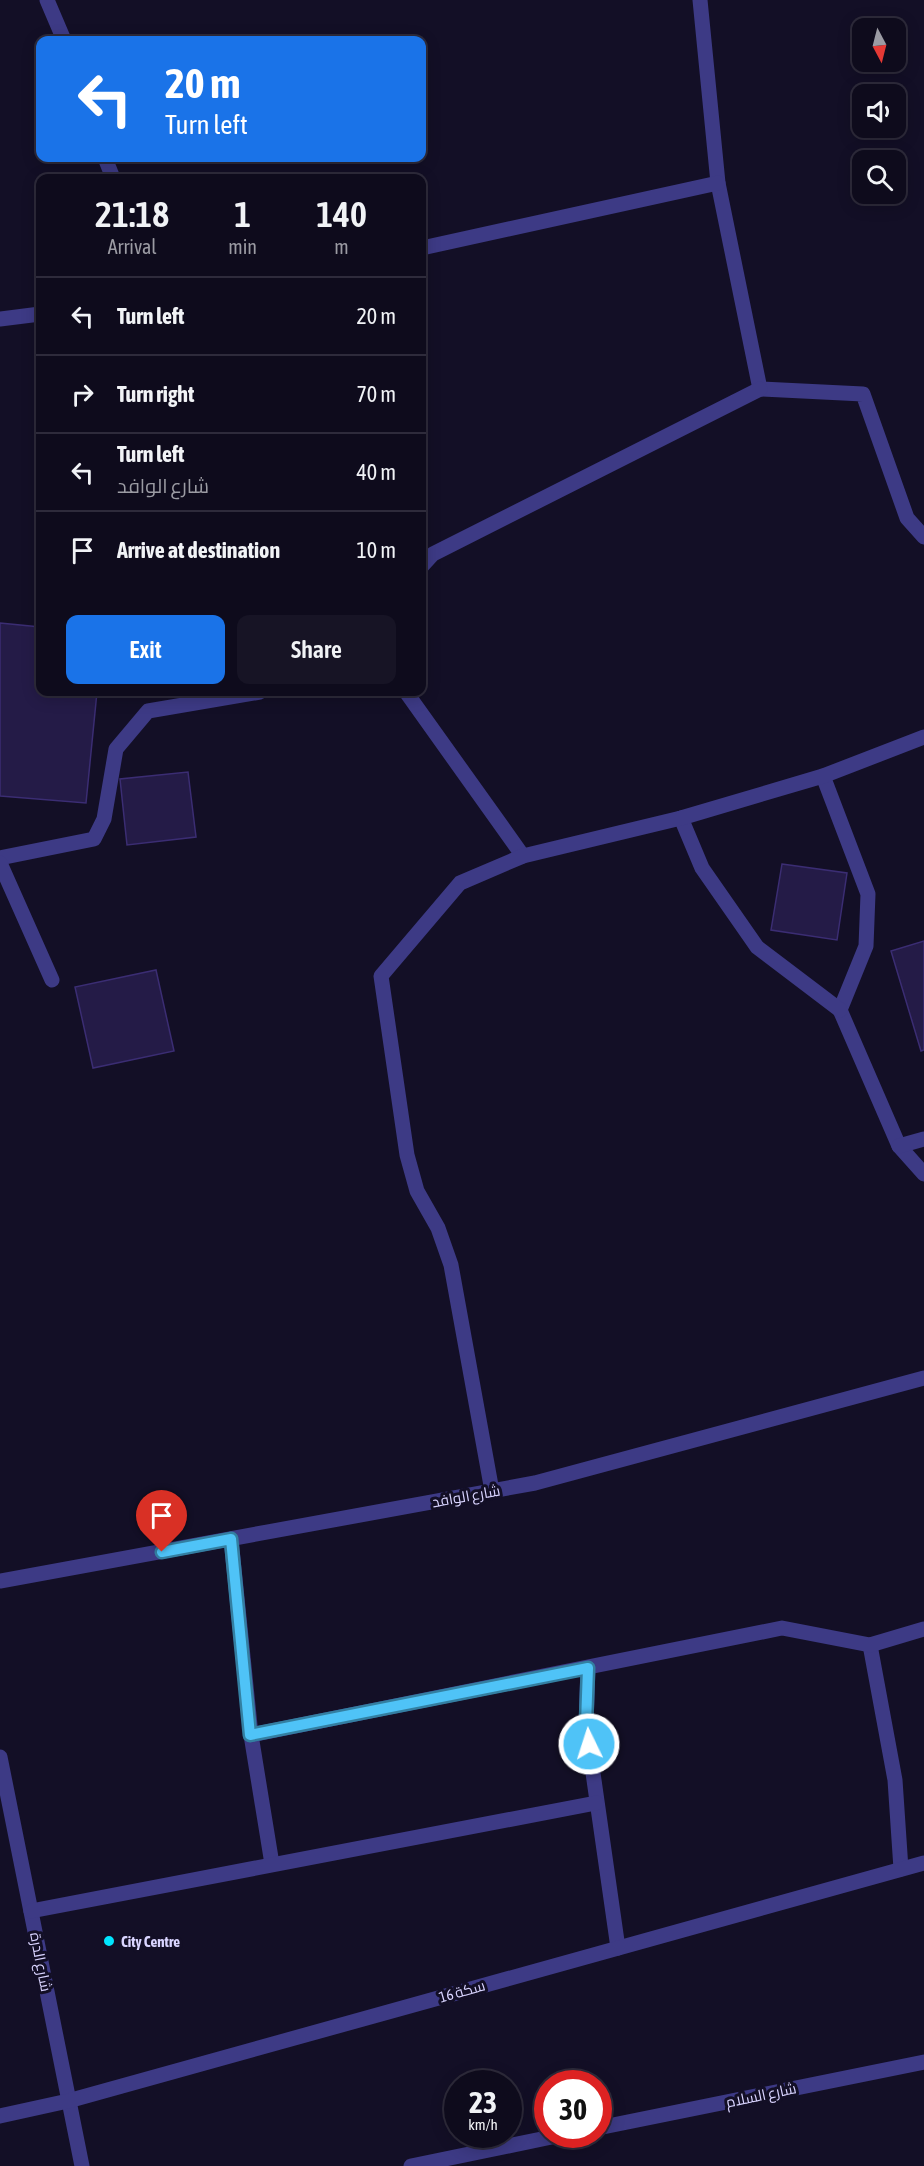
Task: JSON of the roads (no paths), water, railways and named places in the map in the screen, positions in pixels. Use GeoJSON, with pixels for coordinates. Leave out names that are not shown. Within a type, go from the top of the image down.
{"type":"FeatureCollection","features":[{"type":"Feature","properties":{"kind":"street"},"geometry":{"type":"LineString","coordinates":[[47,0],[62,36]]}},
{"type":"Feature","properties":{"kind":"street"},"geometry":{"type":"LineString","coordinates":[[700,0],[718,183],[760,388]]}},
{"type":"Feature","properties":{"kind":"street"},"geometry":{"type":"LineString","coordinates":[[426,247],[718,183]]}},
{"type":"Feature","properties":{"kind":"street"},"geometry":{"type":"LineString","coordinates":[[0,319],[36,314]]}},
{"type":"Feature","properties":{"kind":"street"},"geometry":{"type":"LineString","coordinates":[[426,562],[433,554],[760,388],[863,393],[907,518],[924,537]]}},
{"type":"Feature","properties":{"kind":"street"},"geometry":{"type":"LineString","coordinates":[[0,858],[94,839],[104,819],[116,749],[147,711],[236,696]]}},
{"type":"Feature","properties":{"kind":"street"},"geometry":{"type":"LineString","coordinates":[[409,696],[523,856]]}},
{"type":"Feature","properties":{"kind":"street"},"geometry":{"type":"LineString","coordinates":[[492,1491],[451,1265],[438,1227],[417,1191],[407,1155],[381,976],[460,883],[523,856],[681,818],[823,776],[924,737]]}},
{"type":"Feature","properties":{"kind":"street"},"geometry":{"type":"LineString","coordinates":[[823,776],[868,894],[866,946],[840,1010]]}},
{"type":"Feature","properties":{"kind":"street"},"geometry":{"type":"LineString","coordinates":[[681,818],[702,868],[758,947],[840,1010],[899,1146],[924,1174]]}},
{"type":"Feature","properties":{"kind":"street"},"geometry":{"type":"LineString","coordinates":[[0,863],[52,980]]}},
{"type":"Feature","properties":{"kind":"street"},"geometry":{"type":"LineString","coordinates":[[899,1146],[924,1139]]}},
{"type":"Feature","properties":{"kind":"street","name":"شارع الوافد"},"geometry":{"type":"LineString","coordinates":[[0,1581],[535,1484],[924,1378]]}},
{"type":"Feature","properties":{"kind":"street"},"geometry":{"type":"LineString","coordinates":[[231,1539],[250,1735],[272,1864]]}},
{"type":"Feature","properties":{"kind":"street"},"geometry":{"type":"LineString","coordinates":[[250,1735],[782,1628],[870,1646],[924,1629]]}},
{"type":"Feature","properties":{"kind":"street"},"geometry":{"type":"LineString","coordinates":[[870,1646],[895,1780],[901,1869]]}},
{"type":"Feature","properties":{"kind":"street"},"geometry":{"type":"LineString","coordinates":[[588,1668],[586,1724],[618,1948]]}},
{"type":"Feature","properties":{"kind":"street","name":"شارع الدرة"},"geometry":{"type":"LineString","coordinates":[[0,1757],[4,1798],[31,1911],[82,2166]]}},
{"type":"Feature","properties":{"kind":"street"},"geometry":{"type":"LineString","coordinates":[[31,1911],[596,1803]]}},
{"type":"Feature","properties":{"kind":"street","name":"سكة 16"},"geometry":{"type":"LineString","coordinates":[[0,2116],[68,2101],[924,1863]]}},
{"type":"Feature","properties":{"kind":"street","name":"شارع السلام"},"geometry":{"type":"LineString","coordinates":[[612,2125],[924,2062]]}},
{"type":"Feature","properties":{"kind":"street"},"geometry":{"type":"LineString","coordinates":[[411,2166],[534,2141]]}},
{"type":"Feature","properties":{"kind":"place","name":"City Centre"},"geometry":{"type":"Point","coordinates":[109,1941]}}]}
